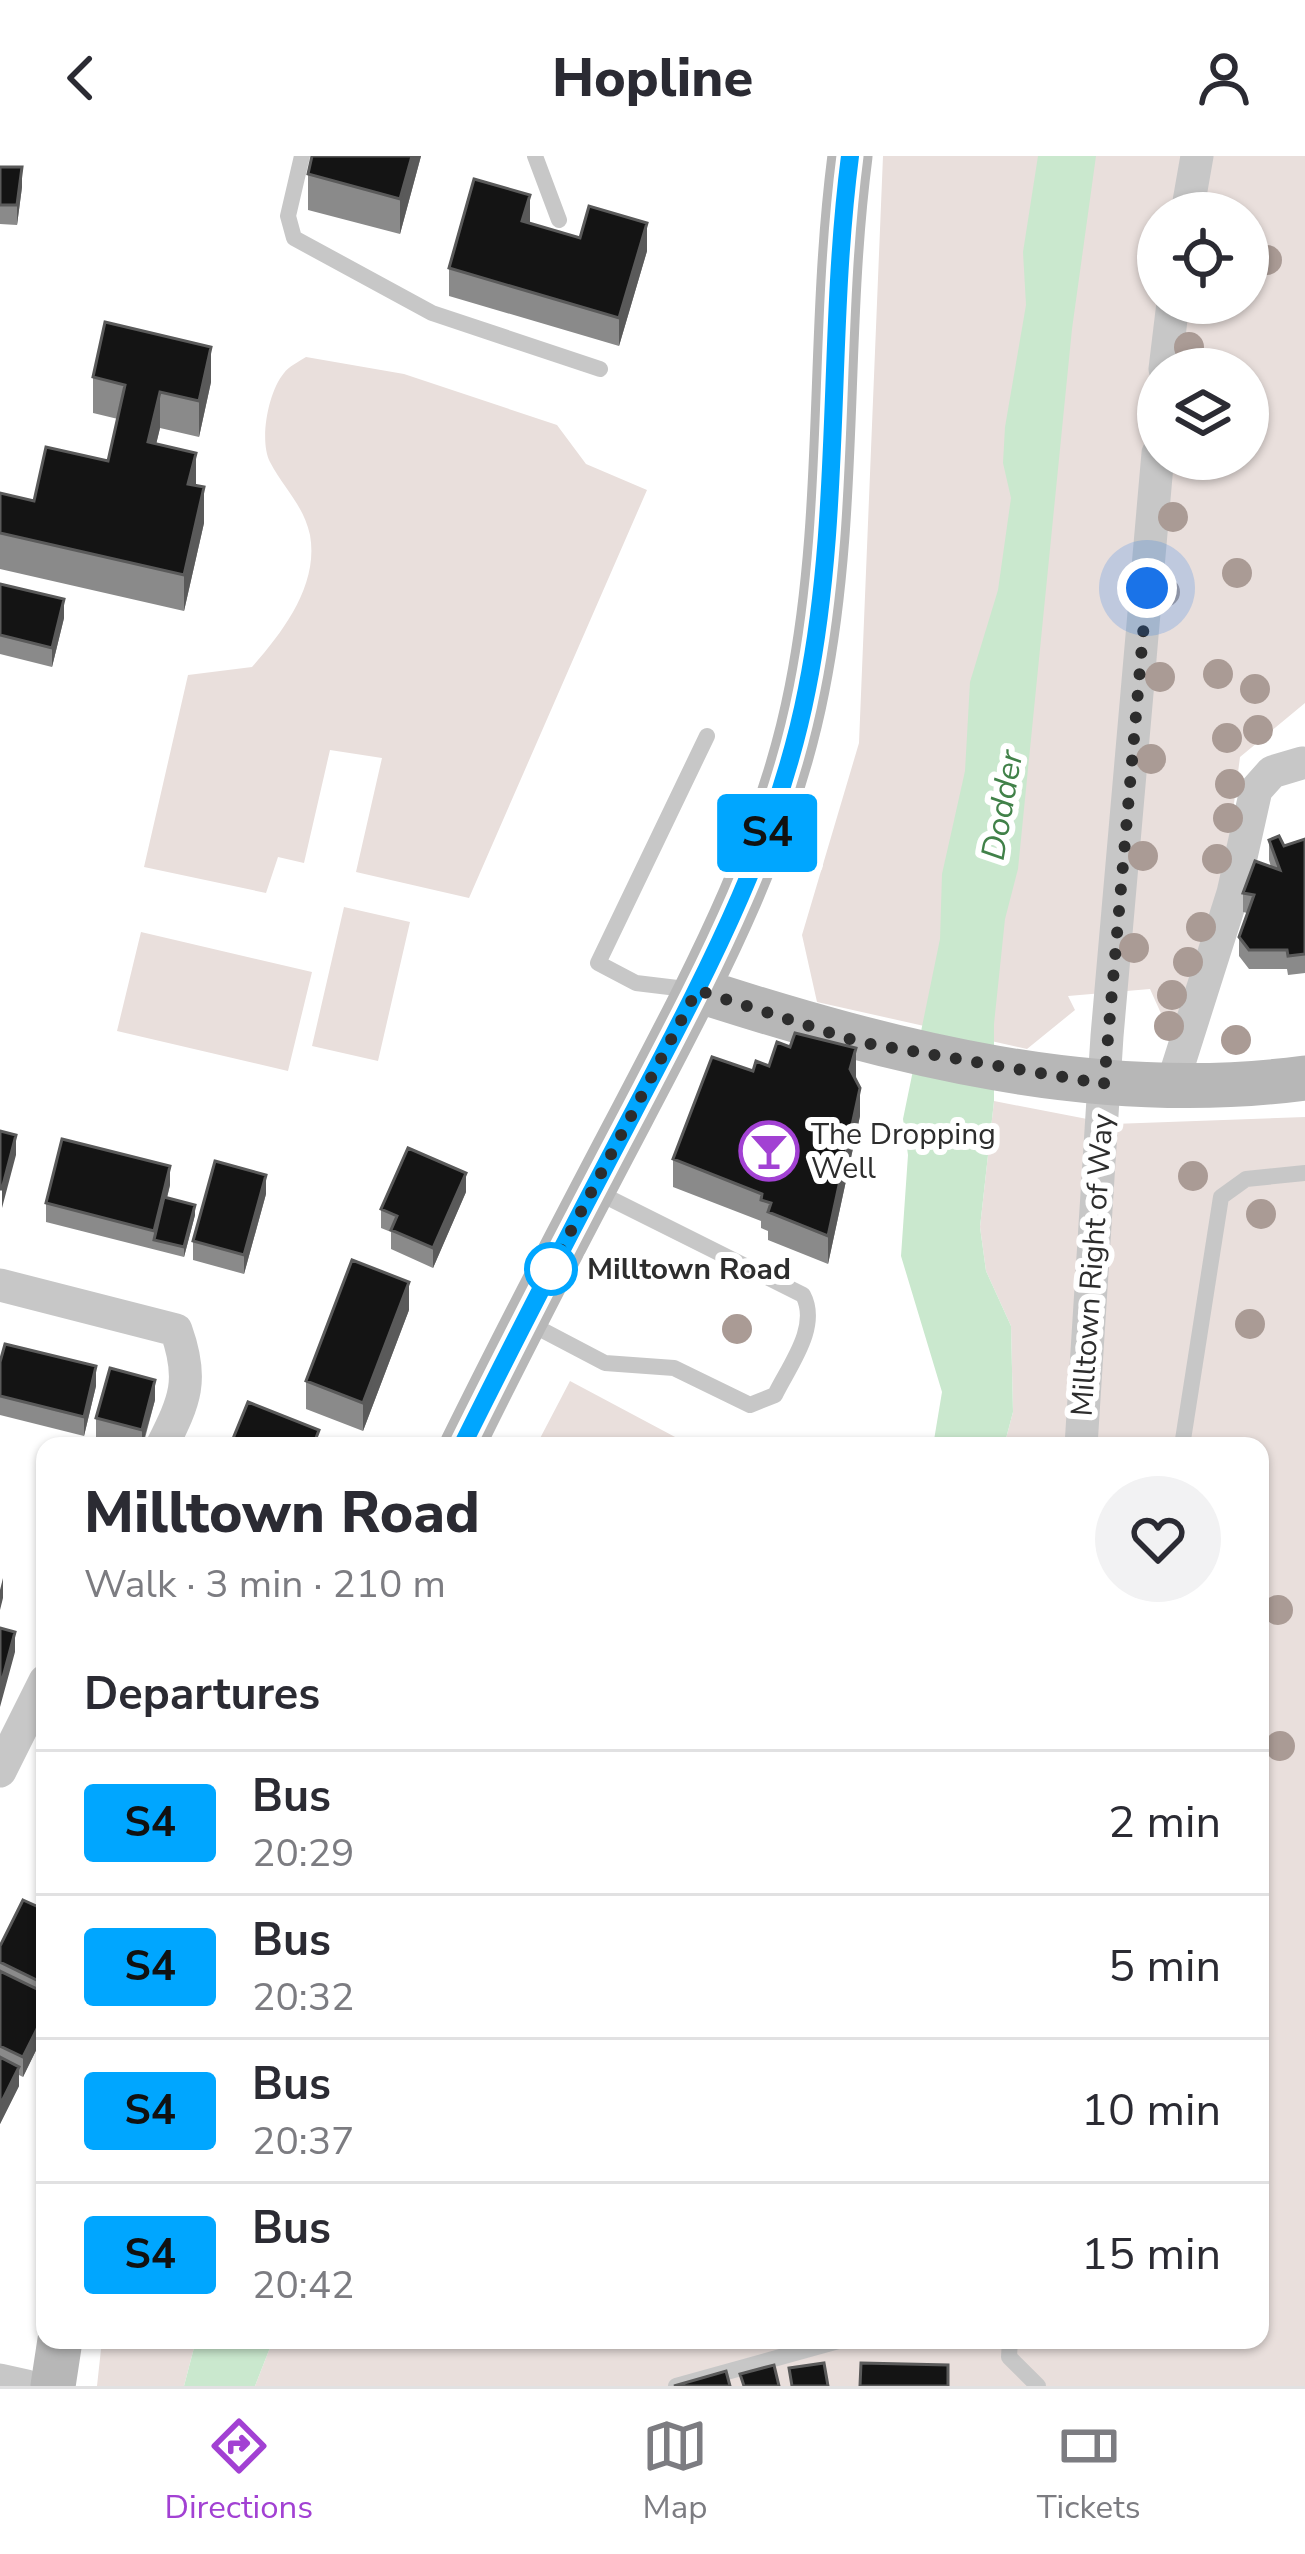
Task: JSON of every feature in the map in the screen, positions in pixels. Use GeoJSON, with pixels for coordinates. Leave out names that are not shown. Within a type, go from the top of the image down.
{"type":"FeatureCollection","features":[{"type":"Feature","properties":{"kind":"main road"},"geometry":{"type":"LineString","coordinates":[[824,156],[837,257]]}},
{"type":"Feature","properties":{"kind":"main road"},"geometry":{"type":"LineString","coordinates":[[466,1437],[697,990],[777,809],[807,688],[826,557],[837,257],[850,156]]}},
{"type":"Feature","properties":{"kind":"main road"},"geometry":{"type":"LineString","coordinates":[[697,990],[859,1042],[997,1069],[1104,1084],[1305,1078]]}},
{"type":"Feature","properties":{"kind":"main road"},"geometry":{"type":"LineString","coordinates":[[53,2386],[59,2349]]}},
{"type":"Feature","properties":{"kind":"street"},"geometry":{"type":"LineString","coordinates":[[1191,192],[1197,156]]}},
{"type":"Feature","properties":{"kind":"street","name":"Milltown Right of Way"},"geometry":{"type":"LineString","coordinates":[[1082,1437],[1104,1084],[1156,480]]}},
{"type":"Feature","properties":{"kind":"street"},"geometry":{"type":"LineString","coordinates":[[1173,1082],[1233,893],[1256,790],[1272,772],[1302,763]]}},
{"type":"Feature","properties":{"kind":"street"},"geometry":{"type":"LineString","coordinates":[[0,1285],[176,1330],[189,1365],[182,1405],[166,1437]]}},
{"type":"Feature","properties":{"kind":"street"},"geometry":{"type":"LineString","coordinates":[[0,1772],[36,1699]]}},
{"type":"Feature","properties":{"kind":"street"},"geometry":{"type":"LineString","coordinates":[[0,2380],[27,2386]]}},
{"type":"Feature","properties":{"kind":"lane"},"geometry":{"type":"LineString","coordinates":[[302,156],[288,216],[295,238],[432,313],[600,369]]}},
{"type":"Feature","properties":{"kind":"lane"},"geometry":{"type":"LineString","coordinates":[[535,156],[559,220]]}},
{"type":"Feature","properties":{"kind":"lane"},"geometry":{"type":"LineString","coordinates":[[697,990],[636,983],[598,963],[706,736]]}},
{"type":"Feature","properties":{"kind":"lane"},"geometry":{"type":"LineString","coordinates":[[1183,1437],[1221,1197],[1246,1179],[1305,1173]]}},
{"type":"Feature","properties":{"kind":"lane"},"geometry":{"type":"LineString","coordinates":[[524,1320],[605,1363],[674,1368],[750,1405],[775,1395],[808,1329],[810,1314],[803,1295],[592,1189]]}},
{"type":"Feature","properties":{"kind":"lane"},"geometry":{"type":"LineString","coordinates":[[676,2386],[810,2349]]}},
{"type":"Feature","properties":{"kind":"lane"},"geometry":{"type":"LineString","coordinates":[[1009,2349],[1009,2357],[1038,2386]]}},
{"type":"Feature","properties":{"kind":"shaded area"},"geometry":{"type":"Polygon","coordinates":[[[883,156],[1305,156],[1305,703],[1240,757],[1227,858],[1173,1040],[1150,989],[1068,996],[1075,1010],[1027,1049],[817,1002],[802,935],[859,743],[883,156]]]}},
{"type":"Feature","properties":{"kind":"shaded area"},"geometry":{"type":"Polygon","coordinates":[[[306,357],[404,374],[557,425],[586,464],[647,490],[469,898],[356,872],[382,758],[330,750],[304,863],[278,857],[266,893],[144,867],[188,675],[252,667],[304,590],[310,535],[298,505],[270,462],[265,430],[278,381],[306,357]]]}},
{"type":"Feature","properties":{"kind":"shaded area"},"geometry":{"type":"Polygon","coordinates":[[[344,907],[410,922],[378,1061],[312,1046],[344,907]]]}},
{"type":"Feature","properties":{"kind":"shaded area"},"geometry":{"type":"Polygon","coordinates":[[[141,932],[312,972],[288,1071],[117,1031],[141,932]]]}},
{"type":"Feature","properties":{"kind":"shaded area"},"geometry":{"type":"Polygon","coordinates":[[[994,1101],[1113,1124],[1305,1117],[1305,2386],[255,2386],[269,2349],[1269,2349],[1269,1437],[1006,1437],[1013,1412],[1011,1326],[986,1271],[980,1227],[994,1101]]]}},
{"type":"Feature","properties":{"kind":"shaded area"},"geometry":{"type":"Polygon","coordinates":[[[570,1381],[675,1437],[541,1437],[570,1381]]]}},
{"type":"Feature","properties":{"kind":"shaded area"},"geometry":{"type":"Polygon","coordinates":[[[101,2349],[194,2349],[184,2386],[97,2386],[101,2349]]]}},
{"type":"Feature","properties":{"kind":"water","name":"Dodder"},"geometry":{"type":"Polygon","coordinates":[[[1038,156],[1096,156],[1072,329],[1018,869],[1005,919],[994,1024],[994,1101],[980,1227],[986,1271],[1011,1326],[1013,1412],[1006,1437],[934,1437],[942,1392],[901,1256],[908,1155],[903,1119],[940,939],[942,874],[965,771],[970,682],[998,590],[1011,498],[1003,463],[1026,305],[1023,252],[1038,156]]]}},
{"type":"Feature","properties":{"kind":"water"},"geometry":{"type":"Polygon","coordinates":[[[194,2349],[269,2349],[255,2386],[184,2386],[194,2349]]]}},
{"type":"Feature","properties":{"kind":"building"},"geometry":{"type":"Polygon","coordinates":[[[312,156],[412,156],[400,199],[308,174],[312,156]]]}},
{"type":"Feature","properties":{"kind":"building"},"geometry":{"type":"Polygon","coordinates":[[[0,167],[22,167],[17,205],[0,205],[0,167]]]}},
{"type":"Feature","properties":{"kind":"building"},"geometry":{"type":"Polygon","coordinates":[[[474,179],[530,195],[522,221],[580,238],[589,206],[647,223],[619,318],[449,268],[474,179]]]}},
{"type":"Feature","properties":{"kind":"building"},"geometry":{"type":"Polygon","coordinates":[[[105,322],[211,347],[199,401],[160,392],[148,442],[196,453],[188,484],[204,487],[184,575],[0,533],[0,493],[34,501],[46,447],[108,461],[125,385],[93,377],[105,322]]]}},
{"type":"Feature","properties":{"kind":"building"},"geometry":{"type":"Polygon","coordinates":[[[0,584],[64,599],[52,648],[0,635],[0,584]]]}},
{"type":"Feature","properties":{"kind":"building"},"geometry":{"type":"Polygon","coordinates":[[[1279,836],[1284,846],[1305,839],[1305,954],[1249,950],[1239,937],[1254,895],[1243,893],[1255,861],[1280,870],[1269,840],[1279,836]]]}},
{"type":"Feature","properties":{"kind":"building","name":"The Dropping Well"},"geometry":{"type":"Polygon","coordinates":[[[795,1033],[856,1048],[850,1069],[860,1088],[828,1236],[768,1212],[771,1203],[761,1200],[762,1194],[673,1159],[712,1057],[753,1071],[756,1061],[769,1066],[777,1042],[790,1047],[795,1033]]]}},
{"type":"Feature","properties":{"kind":"building"},"geometry":{"type":"Polygon","coordinates":[[[0,1131],[16,1135],[2,1189],[0,1189],[0,1131]]]}},
{"type":"Feature","properties":{"kind":"building"},"geometry":{"type":"Polygon","coordinates":[[[62,1139],[170,1166],[154,1231],[46,1203],[62,1139]]]}},
{"type":"Feature","properties":{"kind":"building"},"geometry":{"type":"Polygon","coordinates":[[[408,1148],[466,1173],[433,1248],[391,1230],[397,1216],[381,1209],[408,1148]]]}},
{"type":"Feature","properties":{"kind":"building"},"geometry":{"type":"Polygon","coordinates":[[[215,1161],[266,1175],[244,1255],[193,1241],[215,1161]]]}},
{"type":"Feature","properties":{"kind":"building"},"geometry":{"type":"Polygon","coordinates":[[[164,1197],[195,1205],[184,1247],[154,1240],[164,1197]]]}},
{"type":"Feature","properties":{"kind":"building"},"geometry":{"type":"Polygon","coordinates":[[[352,1260],[409,1282],[363,1403],[306,1381],[352,1260]]]}},
{"type":"Feature","properties":{"kind":"building"},"geometry":{"type":"Polygon","coordinates":[[[5,1344],[96,1366],[84,1417],[0,1396],[5,1344]]]}},
{"type":"Feature","properties":{"kind":"building"},"geometry":{"type":"Polygon","coordinates":[[[110,1368],[155,1380],[142,1430],[96,1418],[110,1368]]]}},
{"type":"Feature","properties":{"kind":"building"},"geometry":{"type":"Polygon","coordinates":[[[248,1402],[319,1430],[316,1437],[234,1437],[248,1402]]]}},
{"type":"Feature","properties":{"kind":"building"},"geometry":{"type":"Polygon","coordinates":[[[0,1628],[15,1632],[0,1688],[0,1628]]]}},
{"type":"Feature","properties":{"kind":"building"},"geometry":{"type":"Polygon","coordinates":[[[23,1900],[36,1906],[36,1980],[0,1962],[0,1946],[23,1900]]]}},
{"type":"Feature","properties":{"kind":"building"},"geometry":{"type":"Polygon","coordinates":[[[0,1971],[36,1989],[36,2031],[23,2057],[0,2046],[0,1971]]]}},
{"type":"Feature","properties":{"kind":"building"},"geometry":{"type":"Polygon","coordinates":[[[0,2057],[19,2067],[0,2105],[0,2057]]]}},
{"type":"Feature","properties":{"kind":"building"},"geometry":{"type":"Polygon","coordinates":[[[824,2363],[828,2386],[792,2386],[789,2368],[824,2363]]]}},
{"type":"Feature","properties":{"kind":"building"},"geometry":{"type":"Polygon","coordinates":[[[861,2363],[948,2365],[948,2386],[860,2386],[861,2363]]]}},
{"type":"Feature","properties":{"kind":"building"},"geometry":{"type":"Polygon","coordinates":[[[774,2365],[779,2386],[744,2386],[740,2374],[774,2365]]]}},
{"type":"Feature","properties":{"kind":"building"},"geometry":{"type":"Polygon","coordinates":[[[726,2371],[730,2386],[674,2386],[726,2371]]]}},
{"type":"Feature","properties":{"kind":"bus line","name":"S4"},"geometry":{"type":"LineString","coordinates":[[466,1437],[731,922],[777,809],[807,688],[826,557],[837,257],[850,156]]}},
{"type":"Feature","properties":{"kind":"place","name":"The Dropping Well"},"geometry":{"type":"Point","coordinates":[769,1151]}},
{"type":"Feature","properties":{"kind":"place","name":"Milltown Road"},"geometry":{"type":"Point","coordinates":[551,1269]}},
{"type":"Feature","properties":{"kind":"route"},"geometry":{"type":"LineString","coordinates":[[551,1269],[697,990],[859,1042],[1104,1084],[1147,588]]}}]}
